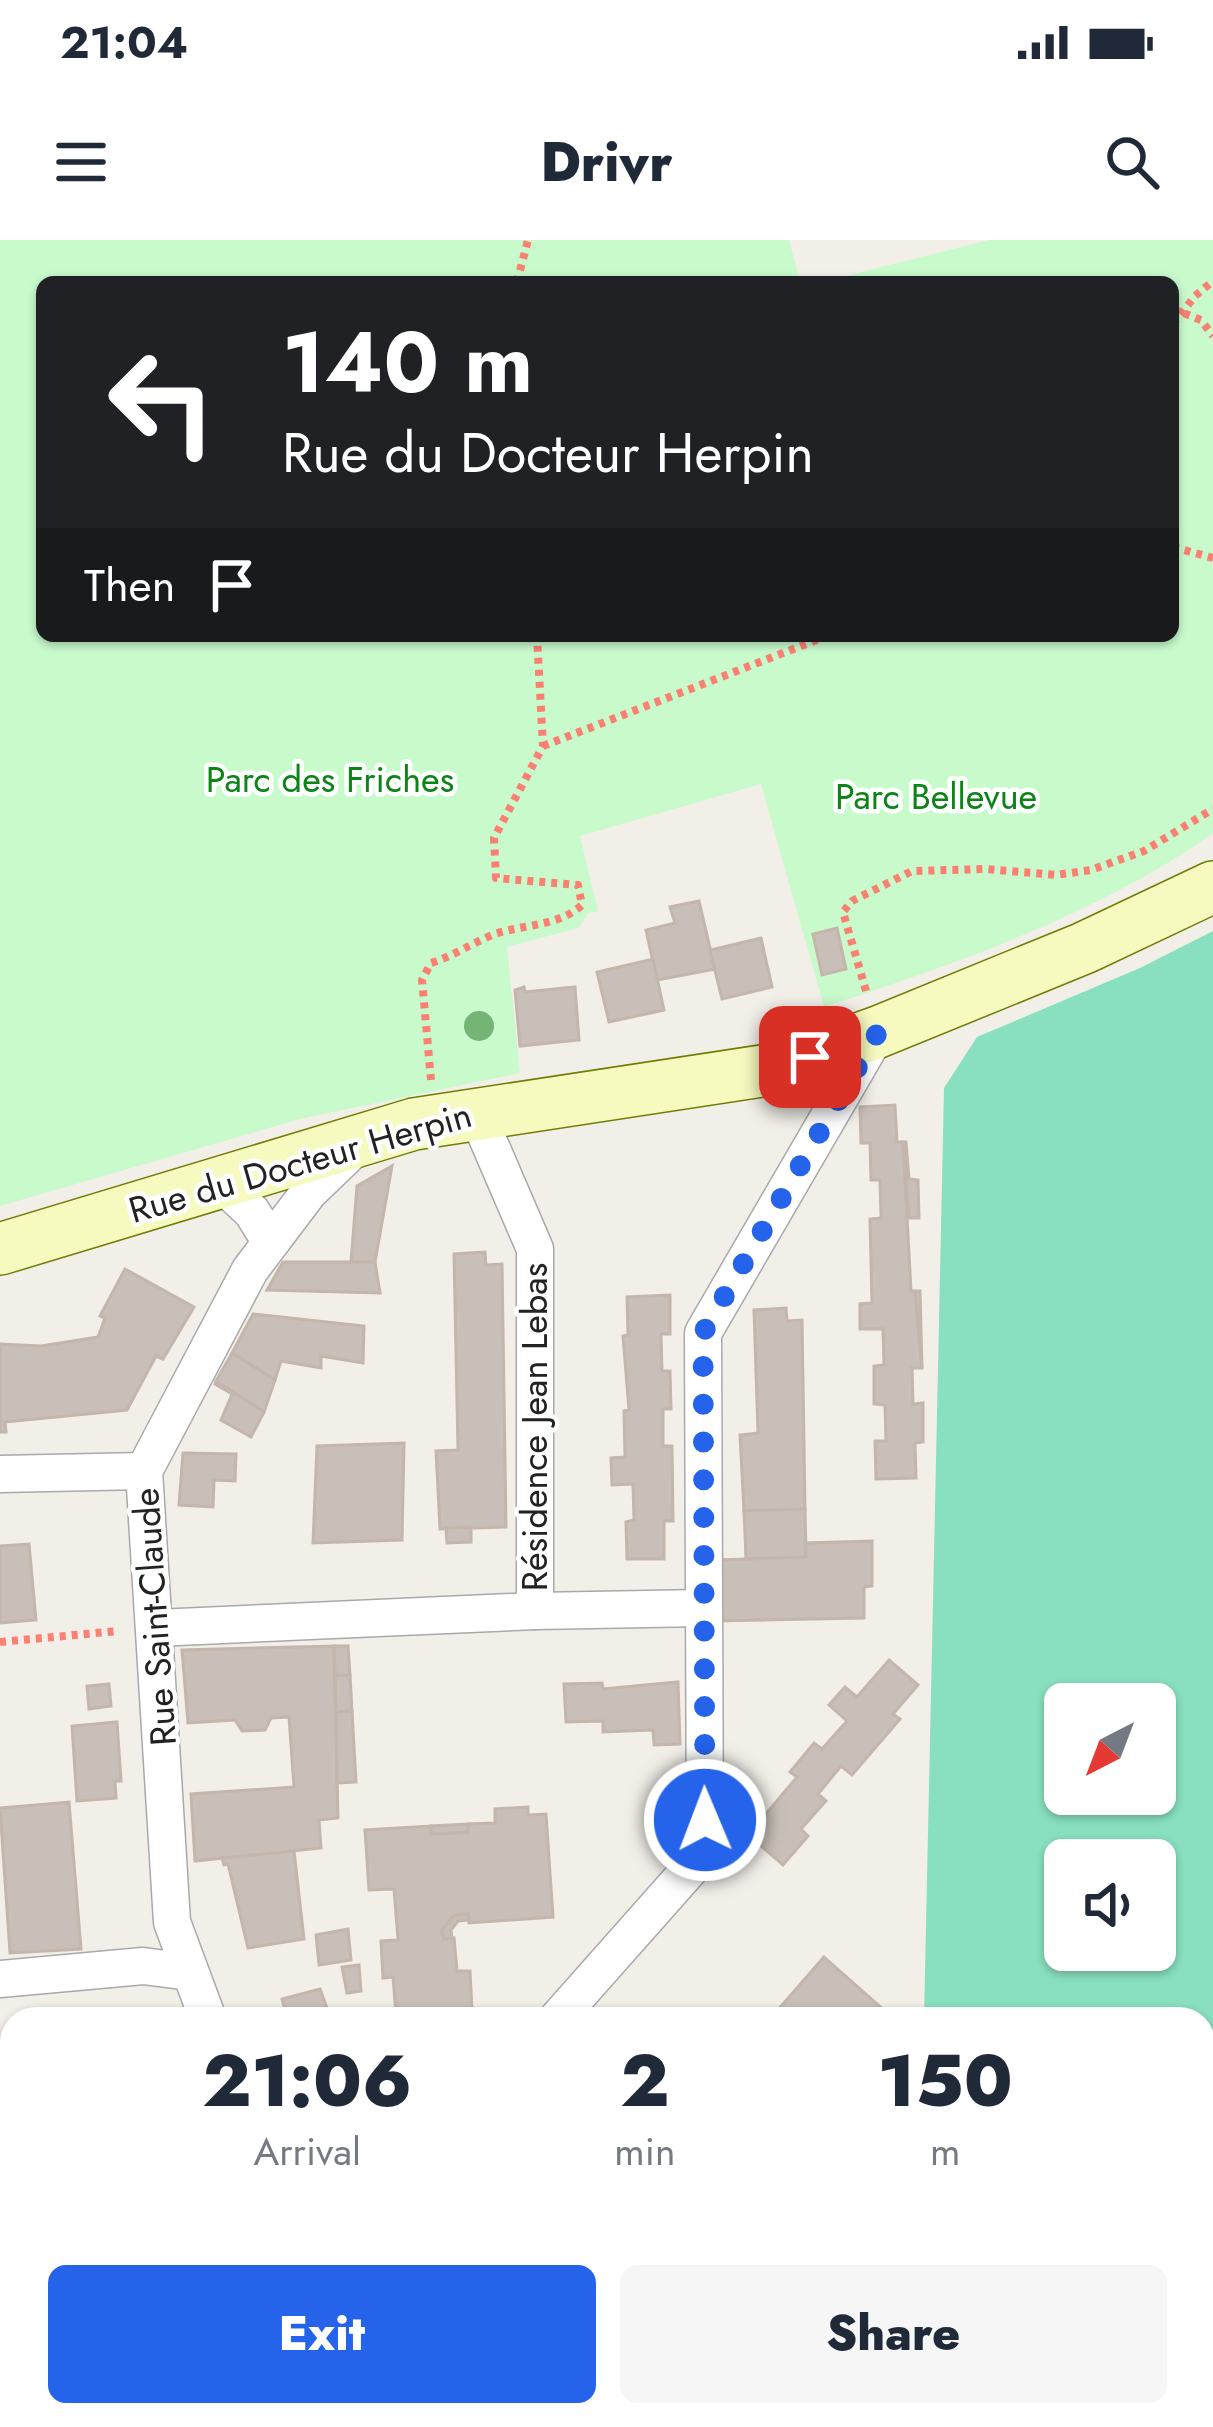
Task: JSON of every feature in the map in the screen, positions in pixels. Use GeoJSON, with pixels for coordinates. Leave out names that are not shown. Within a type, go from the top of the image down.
{"type":"FeatureCollection","features":[{"type":"Feature","properties":{"kind":"street","name":"Rue du Docteur Herpin"},"geometry":{"type":"LineString","coordinates":[[1084,948],[1213,863]]}},
{"type":"Feature","properties":{"kind":"street","name":"Rue du Docteur Herpin"},"geometry":{"type":"LineString","coordinates":[[0,1249],[456,1115],[776,1069],[1084,948],[1213,887]]}},
{"type":"Feature","properties":{"kind":"street"},"geometry":{"type":"LineString","coordinates":[[568,2007],[705,1852],[703,1333],[878,1032]]}},
{"type":"Feature","properties":{"kind":"street","name":"Résidence Jean Lebas"},"geometry":{"type":"LineString","coordinates":[[456,1115],[535,1249],[535,1611]]}},
{"type":"Feature","properties":{"kind":"street","name":"Rue Saint-Claude"},"geometry":{"type":"LineString","coordinates":[[203,2007],[172,1922],[144,1471],[250,1270],[308,1192],[366,1138]]}},
{"type":"Feature","properties":{"kind":"street"},"geometry":{"type":"LineString","coordinates":[[220,1182],[253,1212],[270,1241]]}},
{"type":"Feature","properties":{"kind":"street"},"geometry":{"type":"LineString","coordinates":[[0,1474],[144,1471]]}},
{"type":"Feature","properties":{"kind":"street","name":"Résidence Jean Lebas"},"geometry":{"type":"LineString","coordinates":[[156,1628],[703,1608]]}},
{"type":"Feature","properties":{"kind":"street"},"geometry":{"type":"LineString","coordinates":[[0,1978],[143,1966],[190,1972]]}},
{"type":"Feature","properties":{"kind":"path"},"geometry":{"type":"LineString","coordinates":[[519,276],[528,240]]}},
{"type":"Feature","properties":{"kind":"path"},"geometry":{"type":"LineString","coordinates":[[1179,309],[1213,281]]}},
{"type":"Feature","properties":{"kind":"path"},"geometry":{"type":"LineString","coordinates":[[1179,310],[1201,320],[1213,337]]}},
{"type":"Feature","properties":{"kind":"path"},"geometry":{"type":"LineString","coordinates":[[1179,549],[1213,558]]}},
{"type":"Feature","properties":{"kind":"path"},"geometry":{"type":"LineString","coordinates":[[456,1115],[422,980],[431,963],[492,935],[571,916],[582,905],[578,885],[496,878],[494,838],[543,746],[537,642]]}},
{"type":"Feature","properties":{"kind":"path"},"geometry":{"type":"LineString","coordinates":[[543,746],[812,642]]}},
{"type":"Feature","properties":{"kind":"path"},"geometry":{"type":"LineString","coordinates":[[878,1032],[843,913],[852,902],[913,871],[985,869],[1056,875],[1091,870],[1144,851],[1213,809]]}},
{"type":"Feature","properties":{"kind":"path"},"geometry":{"type":"LineString","coordinates":[[0,1642],[156,1628]]}},
{"type":"Feature","properties":{"kind":"green space"},"geometry":{"type":"Polygon","coordinates":[[[0,240],[789,240],[798,276],[36,276],[36,642],[1179,642],[1179,276],[846,276],[989,240],[1213,240],[1213,833],[1075,912],[975,955],[824,1007],[761,784],[580,836],[598,911],[589,913],[578,928],[507,947],[520,1073],[300,1119],[0,1206],[0,240]]]}},
{"type":"Feature","properties":{"kind":"green space"},"geometry":{"type":"Polygon","coordinates":[[[1213,931],[1213,2007],[924,2007],[944,1088],[977,1037],[1140,968],[1213,931]]]}},
{"type":"Feature","properties":{"kind":"building"},"geometry":{"type":"Polygon","coordinates":[[[699,901],[715,969],[657,980],[646,930],[675,923],[670,907],[699,901]]]}},
{"type":"Feature","properties":{"kind":"building"},"geometry":{"type":"Polygon","coordinates":[[[837,928],[846,969],[822,975],[813,934],[837,928]]]}},
{"type":"Feature","properties":{"kind":"building"},"geometry":{"type":"Polygon","coordinates":[[[761,938],[772,987],[722,999],[710,950],[761,938]]]}},
{"type":"Feature","properties":{"kind":"building"},"geometry":{"type":"Polygon","coordinates":[[[653,959],[664,1010],[609,1022],[597,972],[653,959]]]}},
{"type":"Feature","properties":{"kind":"building"},"geometry":{"type":"Polygon","coordinates":[[[524,987],[525,992],[575,987],[579,1040],[520,1046],[515,990],[524,987]]]}},
{"type":"Feature","properties":{"kind":"building"},"geometry":{"type":"Polygon","coordinates":[[[895,1105],[897,1142],[903,1142],[911,1291],[915,1291],[922,1368],[912,1368],[913,1404],[923,1403],[923,1442],[915,1443],[916,1478],[876,1479],[875,1441],[886,1441],[885,1405],[874,1404],[874,1366],[884,1365],[883,1329],[860,1329],[860,1304],[872,1303],[870,1219],[881,1218],[880,1180],[871,1180],[870,1143],[861,1143],[860,1107],[895,1105]]]}},
{"type":"Feature","properties":{"kind":"building"},"geometry":{"type":"Polygon","coordinates":[[[903,1142],[909,1179],[918,1180],[919,1218],[909,1218],[903,1142]]]}},
{"type":"Feature","properties":{"kind":"building"},"geometry":{"type":"Polygon","coordinates":[[[392,1166],[375,1262],[351,1262],[357,1186],[392,1166]]]}},
{"type":"Feature","properties":{"kind":"building"},"geometry":{"type":"Polygon","coordinates":[[[485,1252],[486,1265],[502,1264],[506,1527],[440,1529],[436,1451],[458,1450],[454,1254],[485,1252]]]}},
{"type":"Feature","properties":{"kind":"building"},"geometry":{"type":"Polygon","coordinates":[[[283,1262],[375,1262],[380,1293],[267,1290],[283,1262]]]}},
{"type":"Feature","properties":{"kind":"building"},"geometry":{"type":"Polygon","coordinates":[[[125,1269],[194,1307],[163,1359],[156,1356],[127,1410],[5,1422],[6,1432],[0,1432],[0,1344],[41,1346],[98,1337],[105,1318],[100,1316],[125,1269]]]}},
{"type":"Feature","properties":{"kind":"building"},"geometry":{"type":"Polygon","coordinates":[[[915,1291],[920,1291],[922,1368],[915,1291]]]}},
{"type":"Feature","properties":{"kind":"building"},"geometry":{"type":"Polygon","coordinates":[[[670,1295],[670,1334],[661,1334],[662,1371],[670,1371],[671,1409],[663,1409],[663,1446],[672,1446],[673,1521],[664,1521],[664,1559],[627,1559],[626,1522],[634,1520],[633,1484],[612,1485],[611,1458],[625,1457],[627,1297],[670,1295]]]}},
{"type":"Feature","properties":{"kind":"building"},"geometry":{"type":"Polygon","coordinates":[[[786,1308],[787,1321],[802,1320],[805,1509],[744,1511],[740,1435],[758,1433],[754,1310],[786,1308]]]}},
{"type":"Feature","properties":{"kind":"building"},"geometry":{"type":"Polygon","coordinates":[[[253,1314],[364,1326],[363,1363],[321,1356],[321,1368],[281,1361],[275,1380],[232,1353],[253,1314]]]}},
{"type":"Feature","properties":{"kind":"building"},"geometry":{"type":"Polygon","coordinates":[[[232,1353],[275,1380],[264,1412],[216,1381],[232,1353]]]}},
{"type":"Feature","properties":{"kind":"building"},"geometry":{"type":"Polygon","coordinates":[[[216,1381],[264,1412],[251,1437],[221,1420],[232,1394],[216,1381]]]}},
{"type":"Feature","properties":{"kind":"building"},"geometry":{"type":"Polygon","coordinates":[[[404,1443],[402,1540],[313,1543],[317,1446],[404,1443]]]}},
{"type":"Feature","properties":{"kind":"building"},"geometry":{"type":"Polygon","coordinates":[[[183,1453],[236,1454],[235,1481],[214,1480],[213,1507],[179,1505],[183,1453]]]}},
{"type":"Feature","properties":{"kind":"building"},"geometry":{"type":"Polygon","coordinates":[[[805,1509],[806,1557],[746,1559],[744,1511],[805,1509]]]}},
{"type":"Feature","properties":{"kind":"building"},"geometry":{"type":"Polygon","coordinates":[[[471,1527],[471,1542],[447,1543],[446,1528],[471,1527]]]}},
{"type":"Feature","properties":{"kind":"building"},"geometry":{"type":"Polygon","coordinates":[[[872,1541],[872,1586],[864,1587],[864,1618],[717,1621],[715,1560],[806,1557],[805,1543],[872,1541]]]}},
{"type":"Feature","properties":{"kind":"building"},"geometry":{"type":"Polygon","coordinates":[[[29,1544],[36,1620],[0,1623],[0,1546],[29,1544]]]}},
{"type":"Feature","properties":{"kind":"building"},"geometry":{"type":"Polygon","coordinates":[[[334,1646],[338,1818],[319,1820],[321,1848],[195,1861],[191,1794],[294,1787],[289,1717],[271,1718],[265,1730],[242,1731],[235,1720],[188,1723],[182,1650],[334,1646]]]}},
{"type":"Feature","properties":{"kind":"building"},"geometry":{"type":"Polygon","coordinates":[[[334,1646],[348,1646],[350,1675],[335,1676],[334,1646]]]}},
{"type":"Feature","properties":{"kind":"building"},"geometry":{"type":"Polygon","coordinates":[[[889,1660],[918,1685],[893,1714],[900,1719],[852,1775],[841,1766],[818,1794],[826,1801],[801,1829],[808,1836],[783,1865],[736,1824],[752,1805],[765,1815],[797,1777],[790,1772],[814,1743],[822,1749],[847,1721],[829,1705],[845,1687],[857,1697],[889,1660]]]}},
{"type":"Feature","properties":{"kind":"building"},"geometry":{"type":"Polygon","coordinates":[[[350,1675],[352,1711],[336,1712],[335,1676],[350,1675]]]}},
{"type":"Feature","properties":{"kind":"building"},"geometry":{"type":"Polygon","coordinates":[[[678,1682],[680,1744],[654,1745],[653,1730],[603,1732],[603,1721],[566,1722],[564,1684],[602,1683],[603,1689],[678,1682]]]}},
{"type":"Feature","properties":{"kind":"building"},"geometry":{"type":"Polygon","coordinates":[[[109,1684],[111,1706],[89,1709],[87,1686],[109,1684]]]}},
{"type":"Feature","properties":{"kind":"building"},"geometry":{"type":"Polygon","coordinates":[[[352,1711],[356,1782],[337,1783],[336,1712],[352,1711]]]}},
{"type":"Feature","properties":{"kind":"building"},"geometry":{"type":"Polygon","coordinates":[[[117,1722],[121,1781],[115,1781],[116,1798],[77,1801],[72,1726],[117,1722]]]}},
{"type":"Feature","properties":{"kind":"building"},"geometry":{"type":"Polygon","coordinates":[[[69,1802],[81,1949],[10,1953],[0,1808],[69,1802]]]}},
{"type":"Feature","properties":{"kind":"building"},"geometry":{"type":"Polygon","coordinates":[[[528,1807],[528,1815],[546,1814],[553,1917],[469,1923],[468,1914],[455,1915],[442,1930],[444,1939],[454,1938],[457,1971],[470,1971],[472,2007],[395,2007],[393,1977],[383,1978],[381,1941],[398,1940],[394,1889],[369,1890],[365,1830],[431,1826],[431,1834],[468,1832],[468,1824],[495,1823],[495,1809],[528,1807]]]}},
{"type":"Feature","properties":{"kind":"building"},"geometry":{"type":"Polygon","coordinates":[[[468,1824],[468,1832],[431,1834],[431,1826],[468,1824]]]}},
{"type":"Feature","properties":{"kind":"building"},"geometry":{"type":"Polygon","coordinates":[[[294,1851],[304,1939],[248,1948],[228,1864],[222,1858],[294,1851]]]}},
{"type":"Feature","properties":{"kind":"building"},"geometry":{"type":"Polygon","coordinates":[[[468,1914],[469,1920],[458,1921],[451,1930],[452,1938],[444,1939],[442,1930],[455,1915],[468,1914]]]}},
{"type":"Feature","properties":{"kind":"building"},"geometry":{"type":"Polygon","coordinates":[[[348,1929],[351,1960],[319,1965],[316,1935],[348,1929]]]}},
{"type":"Feature","properties":{"kind":"building"},"geometry":{"type":"Polygon","coordinates":[[[824,1957],[880,2007],[780,2007],[824,1957]]]}},
{"type":"Feature","properties":{"kind":"building"},"geometry":{"type":"Polygon","coordinates":[[[359,1965],[361,1991],[347,1993],[342,1967],[359,1965]]]}},
{"type":"Feature","properties":{"kind":"building"},"geometry":{"type":"Polygon","coordinates":[[[320,1989],[327,2007],[284,2007],[282,1999],[320,1989]]]}},
{"type":"Feature","properties":{"kind":"route"},"geometry":{"type":"LineString","coordinates":[[705,1820],[703,1333],[878,1032],[810,1057]]}},
{"type":"Feature","properties":{"kind":"park label","name":"Parc des Friches"},"geometry":{"type":"Point","coordinates":[330,779]}},
{"type":"Feature","properties":{"kind":"park label","name":"Parc Bellevue"},"geometry":{"type":"Point","coordinates":[936,796]}}]}
